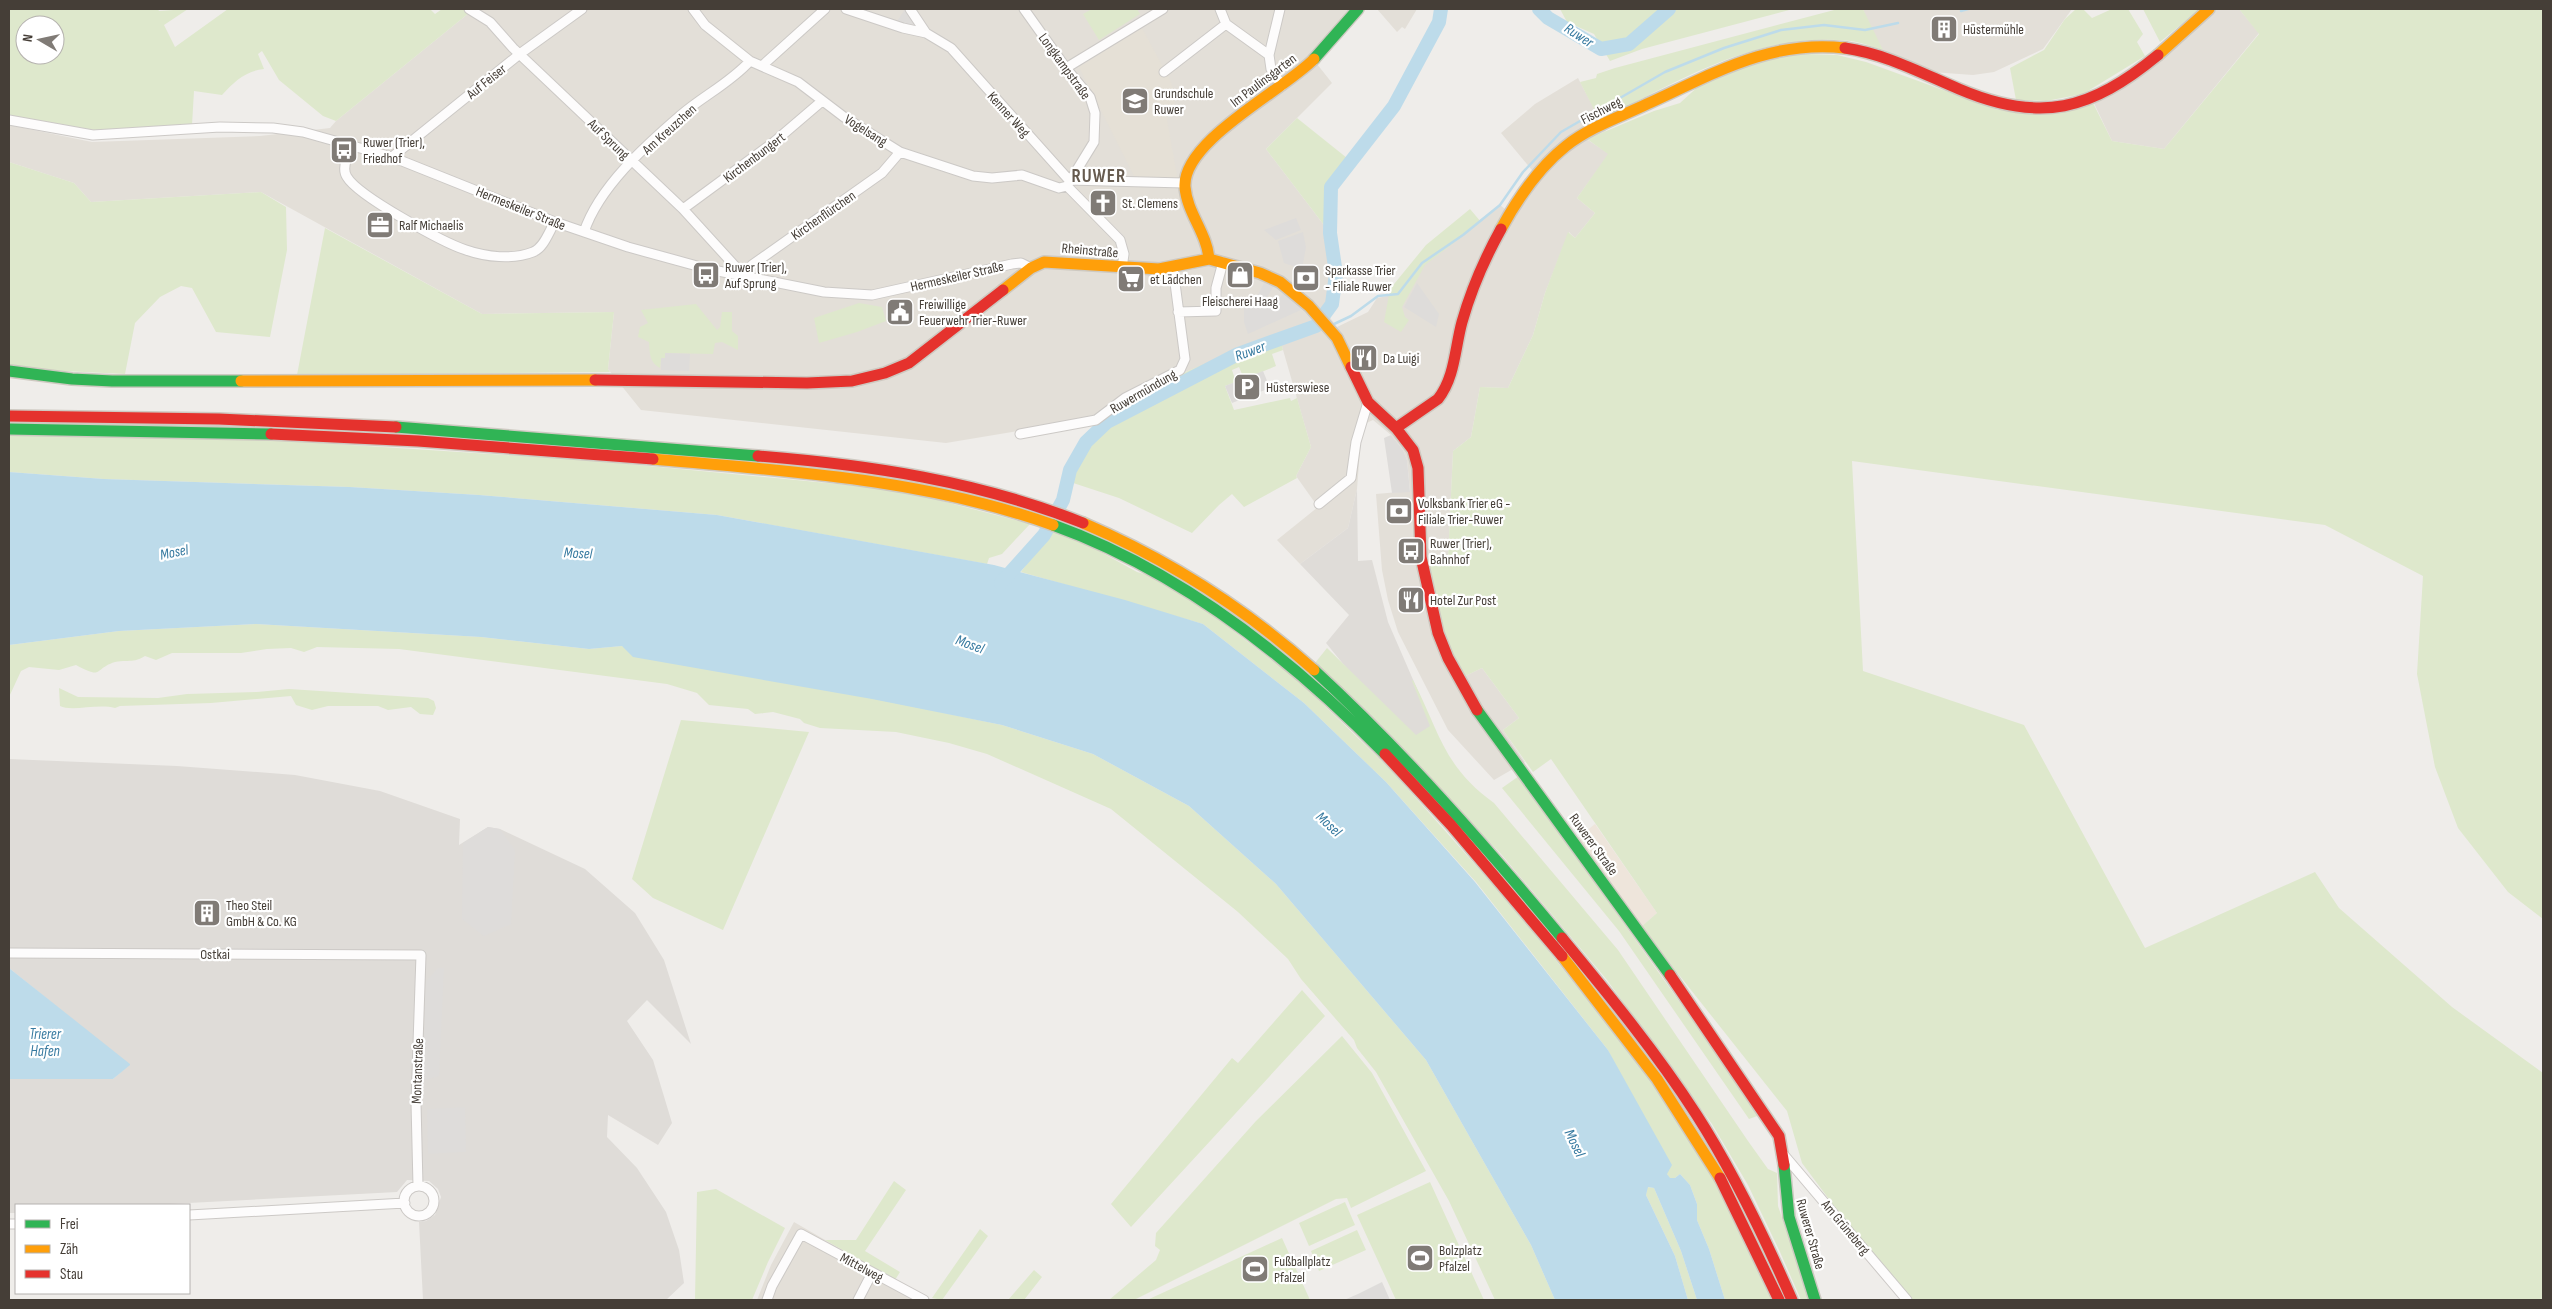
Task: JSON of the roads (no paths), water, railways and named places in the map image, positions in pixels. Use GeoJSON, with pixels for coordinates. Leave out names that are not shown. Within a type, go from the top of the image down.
{"type":"FeatureCollection","features":[{"type":"Feature","properties":{"kind":"main road","name":"Im Paulinsgarten"},"geometry":{"type":"LineString","coordinates":[[1184,183],[1188,169],[1202,148],[1225,128],[1282,86],[1326,47],[1358,9]]}},
{"type":"Feature","properties":{"kind":"main road","name":"Fischweg"},"geometry":{"type":"LineString","coordinates":[[1396,428],[1438,399],[1443,393],[1464,313],[1496,238],[1536,175],[1568,144],[1612,120],[1711,73],[1755,56],[1788,48],[1834,47],[1861,51],[1913,69],[1970,95],[2018,109],[2062,107],[2084,102],[2104,92],[2145,66],[2209,9]]}},
{"type":"Feature","properties":{"kind":"main road"},"geometry":{"type":"LineString","coordinates":[[1184,183],[1190,204],[1208,244],[1209,259]]}},
{"type":"Feature","properties":{"kind":"main road","name":"Rheinstraße"},"geometry":{"type":"LineString","coordinates":[[9,371],[72,379],[112,381],[669,380],[837,383],[885,374],[908,364],[929,350],[1032,268],[1051,261],[1122,268],[1173,268],[1209,259],[1260,273],[1280,282],[1296,294]]}},
{"type":"Feature","properties":{"kind":"main road","name":"Ruwerer Straße"},"geometry":{"type":"LineString","coordinates":[[1296,294],[1309,306],[1336,338],[1368,402],[1410,444],[1415,456],[1418,475],[1421,557],[1438,633],[1462,685],[1478,713],[1672,978],[1779,1136],[1784,1155],[1786,1206],[1815,1300]]}},
{"type":"Feature","properties":{"kind":"main road"},"geometry":{"type":"LineString","coordinates":[[9,416],[123,417],[347,424],[747,455],[829,464],[948,481],[1030,504],[1088,525],[1165,562],[1216,595],[1315,672],[1395,745],[1488,849],[1647,1044],[1684,1095],[1734,1177],[1770,1248],[1792,1300]]}},
{"type":"Feature","properties":{"kind":"main road"},"geometry":{"type":"LineString","coordinates":[[9,429],[176,430],[353,437],[744,466],[900,484],[974,500],[1022,513],[1079,534],[1156,571],[1263,644],[1307,680],[1380,748],[1479,856],[1587,987],[1672,1102],[1718,1176],[1758,1251],[1779,1300]]}},
{"type":"Feature","properties":{"kind":"street","name":"Auf Sprung"},"geometry":{"type":"LineString","coordinates":[[469,9],[490,22],[632,162],[683,209],[744,276]]}},
{"type":"Feature","properties":{"kind":"street","name":"Auf Feiser"},"geometry":{"type":"LineString","coordinates":[[392,156],[520,53],[582,9]]}},
{"type":"Feature","properties":{"kind":"street","name":"Vogelsang"},"geometry":{"type":"LineString","coordinates":[[693,9],[705,25],[750,61],[763,64],[798,82],[822,101],[900,152],[973,176],[992,178],[1022,175],[1059,188],[1068,183],[1184,183]]}},
{"type":"Feature","properties":{"kind":"street"},"geometry":{"type":"LineString","coordinates":[[763,64],[825,9]]}},
{"type":"Feature","properties":{"kind":"street","name":"Kenner Weg"},"geometry":{"type":"LineString","coordinates":[[846,9],[903,28],[926,33],[952,48],[1068,183],[1120,240],[1124,254],[1122,268]]}},
{"type":"Feature","properties":{"kind":"street"},"geometry":{"type":"LineString","coordinates":[[910,9],[926,33]]}},
{"type":"Feature","properties":{"kind":"street","name":"Longkampstraße"},"geometry":{"type":"LineString","coordinates":[[1024,9],[1090,98],[1096,124],[1094,142],[1068,183]]}},
{"type":"Feature","properties":{"kind":"street"},"geometry":{"type":"LineString","coordinates":[[1066,68],[1164,9]]}},
{"type":"Feature","properties":{"kind":"street"},"geometry":{"type":"LineString","coordinates":[[1220,9],[1226,24],[1269,55]]}},
{"type":"Feature","properties":{"kind":"street"},"geometry":{"type":"LineString","coordinates":[[1280,9],[1269,55],[1271,69],[1282,86]]}},
{"type":"Feature","properties":{"kind":"street"},"geometry":{"type":"LineString","coordinates":[[1164,72],[1226,24]]}},
{"type":"Feature","properties":{"kind":"street","name":"Am Kreuzchen"},"geometry":{"type":"LineString","coordinates":[[584,232],[590,214],[600,198],[632,162],[681,115],[737,74],[750,61]]}},
{"type":"Feature","properties":{"kind":"street","name":"Kirchenbungert"},"geometry":{"type":"LineString","coordinates":[[683,209],[774,142],[822,101]]}},
{"type":"Feature","properties":{"kind":"street","name":"Hermeskeiler Straße"},"geometry":{"type":"LineString","coordinates":[[9,120],[93,135],[220,127],[273,128],[304,132],[392,156],[555,222],[628,247],[744,276],[824,292],[872,295],[1012,264],[1021,263],[1032,268]]}},
{"type":"Feature","properties":{"kind":"street"},"geometry":{"type":"LineString","coordinates":[[353,145],[345,168],[346,177],[352,184],[388,210],[466,250],[501,256],[535,252],[541,247],[555,222]]}},
{"type":"Feature","properties":{"kind":"street","name":"Kirchenflürchen"},"geometry":{"type":"LineString","coordinates":[[744,276],[752,266],[882,174],[900,152]]}},
{"type":"Feature","properties":{"kind":"street"},"geometry":{"type":"LineString","coordinates":[[1178,312],[1216,311],[1216,288],[1223,262]]}},
{"type":"Feature","properties":{"kind":"street","name":"Ruwermündung"},"geometry":{"type":"LineString","coordinates":[[1020,434],[1096,420],[1125,398],[1180,370],[1185,359],[1173,268]]}},
{"type":"Feature","properties":{"kind":"street"},"geometry":{"type":"LineString","coordinates":[[1319,504],[1351,478],[1356,442],[1368,402]]}},
{"type":"Feature","properties":{"kind":"street","name":"Ostkai"},"geometry":{"type":"LineString","coordinates":[[9,953],[421,955]]}},
{"type":"Feature","properties":{"kind":"street","name":"Montanstraße"},"geometry":{"type":"LineString","coordinates":[[418,1186],[416,1103],[421,955]]}},
{"type":"Feature","properties":{"kind":"street","name":"Am Grüneberg"},"geometry":{"type":"LineString","coordinates":[[1784,1155],[1907,1300]]}},
{"type":"Feature","properties":{"kind":"street"},"geometry":{"type":"LineString","coordinates":[[418,1186],[428,1189],[433,1195],[433,1206],[430,1211],[417,1216],[410,1212],[405,1203],[407,1194],[418,1186]]}},
{"type":"Feature","properties":{"kind":"street"},"geometry":{"type":"LineString","coordinates":[[190,1215],[405,1203]]}},
{"type":"Feature","properties":{"kind":"street","name":"Mittelweg"},"geometry":{"type":"LineString","coordinates":[[767,1300],[772,1286],[801,1234],[924,1300]]}},
{"type":"Feature","properties":{"kind":"street"},"geometry":{"type":"LineString","coordinates":[[858,1300],[872,1273]]}},
{"type":"Feature","properties":{"kind":"water","name":"Mosel"},"geometry":{"type":"Polygon","coordinates":[[[9,472],[104,479],[350,487],[479,495],[717,515],[994,565],[1125,600],[1203,624],[1304,703],[1386,782],[1475,882],[1608,1050],[1672,1165],[1667,1174],[1670,1178],[1675,1178],[1680,1174],[1690,1185],[1697,1204],[1697,1220],[1709,1249],[1725,1300],[1697,1300],[1681,1251],[1654,1188],[1648,1187],[1646,1195],[1675,1256],[1688,1300],[1555,1300],[1531,1245],[1426,1060],[1276,884],[1189,806],[1093,754],[1002,725],[872,699],[633,657],[622,646],[589,649],[481,637],[256,624],[119,631],[9,645],[9,472]]]}},
{"type":"Feature","properties":{"kind":"water","name":"Trierer Hafen"},"geometry":{"type":"Polygon","coordinates":[[[9,968],[130,1065],[113,1079],[9,1079],[9,968]]]}},
{"type":"Feature","properties":{"kind":"waterway","name":"Ruwer"},"geometry":{"type":"LineString","coordinates":[[1001,583],[1044,535],[1063,500],[1070,470],[1086,442],[1107,422],[1238,354],[1316,326],[1332,304],[1336,274],[1330,233],[1331,187],[1394,106],[1439,22],[1441,9]]}},
{"type":"Feature","properties":{"kind":"waterway","name":"Ruwer"},"geometry":{"type":"LineString","coordinates":[[1539,9],[1548,18],[1601,49],[1629,44],[1669,9]]}},
{"type":"Feature","properties":{"kind":"waterway"},"geometry":{"type":"LineString","coordinates":[[1961,11],[1968,9]]}},
{"type":"Feature","properties":{"kind":"waterway"},"geometry":{"type":"LineString","coordinates":[[1332,325],[1351,316],[1378,296],[1398,294],[1422,263],[1463,235],[1500,205],[1523,172],[1561,132],[1665,72],[1724,48],[1781,30],[1824,25],[1865,30],[1898,23]]}},
{"type":"Feature","properties":{"kind":"place","name":"Hüstermühle"},"geometry":{"type":"Point","coordinates":[1944,29]}},
{"type":"Feature","properties":{"kind":"place","name":"Grundschule Ruwer"},"geometry":{"type":"Point","coordinates":[1135,101]}},
{"type":"Feature","properties":{"kind":"place","name":"Ruwer (Trier), Friedhof"},"geometry":{"type":"Point","coordinates":[344,150]}},
{"type":"Feature","properties":{"kind":"place","name":"St. Clemens"},"geometry":{"type":"Point","coordinates":[1103,203]}},
{"type":"Feature","properties":{"kind":"place","name":"Ralf Michaelis"},"geometry":{"type":"Point","coordinates":[380,225]}},
{"type":"Feature","properties":{"kind":"place","name":"Ruwer (Trier), Auf Sprung"},"geometry":{"type":"Point","coordinates":[706,275]}},
{"type":"Feature","properties":{"kind":"place","name":"Fleischerei Haag"},"geometry":{"type":"Point","coordinates":[1240,275]}},
{"type":"Feature","properties":{"kind":"place","name":"Sparkasse Trier - Filiale Ruwer"},"geometry":{"type":"Point","coordinates":[1306,278]}},
{"type":"Feature","properties":{"kind":"place","name":"et Lädchen"},"geometry":{"type":"Point","coordinates":[1131,279]}},
{"type":"Feature","properties":{"kind":"place","name":"Freiwillige Feuerwehr Trier-Ruwer"},"geometry":{"type":"Point","coordinates":[900,312]}},
{"type":"Feature","properties":{"kind":"place","name":"Da Luigi"},"geometry":{"type":"Point","coordinates":[1364,358]}},
{"type":"Feature","properties":{"kind":"place","name":"Hüsterswiese"},"geometry":{"type":"Point","coordinates":[1247,387]}},
{"type":"Feature","properties":{"kind":"place","name":"Volksbank Trier eG - Filiale Trier-Ruwer"},"geometry":{"type":"Point","coordinates":[1399,511]}},
{"type":"Feature","properties":{"kind":"place","name":"Ruwer (Trier), Bahnhof"},"geometry":{"type":"Point","coordinates":[1411,551]}},
{"type":"Feature","properties":{"kind":"place","name":"Hotel Zur Post"},"geometry":{"type":"Point","coordinates":[1411,600]}},
{"type":"Feature","properties":{"kind":"place","name":"Theo Steil GmbH & Co. KG"},"geometry":{"type":"Point","coordinates":[207,913]}},
{"type":"Feature","properties":{"kind":"place","name":"Bolzplatz Pfalzel"},"geometry":{"type":"Point","coordinates":[1420,1258]}},
{"type":"Feature","properties":{"kind":"place","name":"Fußballplatz Pfalzel"},"geometry":{"type":"Point","coordinates":[1255,1269]}},
{"type":"Feature","properties":{"kind":"district","name":"RUWER"},"geometry":{"type":"Point","coordinates":[1099,175]}}]}
